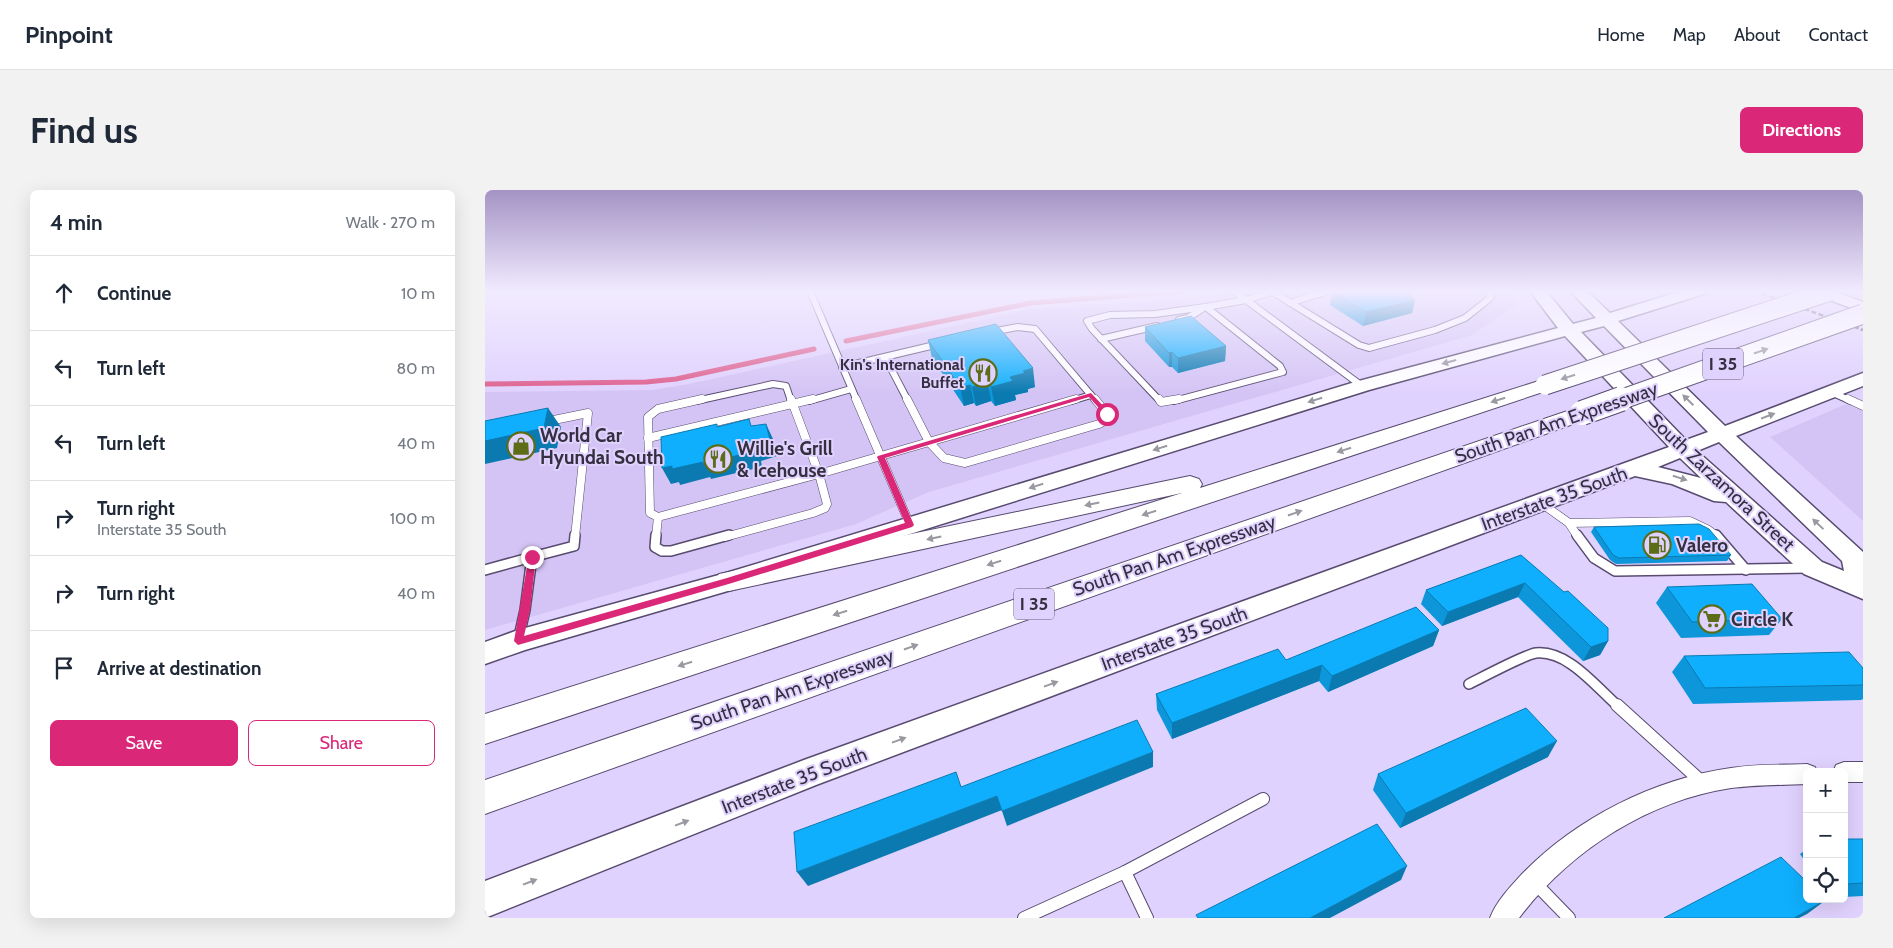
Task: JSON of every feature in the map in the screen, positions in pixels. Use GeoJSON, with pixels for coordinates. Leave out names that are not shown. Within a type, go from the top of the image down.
{"type":"FeatureCollection","features":[{"type":"Feature","properties":{"kind":"highway","name":"South Pan Am Expressway"},"geometry":{"type":"LineString","coordinates":[[485,729],[1728,325]]}},
{"type":"Feature","properties":{"kind":"highway","name":"South Pan Am Expressway"},"geometry":{"type":"LineString","coordinates":[[485,797],[1832,325]]}},
{"type":"Feature","properties":{"kind":"highway"},"geometry":{"type":"LineString","coordinates":[[729,581],[1182,485],[1312,460]]}},
{"type":"Feature","properties":{"kind":"highway"},"geometry":{"type":"LineString","coordinates":[[485,812],[687,727]]}},
{"type":"Feature","properties":{"kind":"main road","name":"South Zarzamora Street"},"geometry":{"type":"LineString","coordinates":[[1565,325],[1683,449],[1749,511],[1813,568],[1861,589]]}},
{"type":"Feature","properties":{"kind":"main road"},"geometry":{"type":"LineString","coordinates":[[485,653],[518,641],[729,581],[1362,386],[1588,325]]}},
{"type":"Feature","properties":{"kind":"main road","name":"South Zarzamora Street"},"geometry":{"type":"LineString","coordinates":[[1611,325],[1854,558],[1861,589]]}},
{"type":"Feature","properties":{"kind":"main road","name":"Interstate 35 South"},"geometry":{"type":"LineString","coordinates":[[485,900],[804,775],[1632,469],[1863,379]]}},
{"type":"Feature","properties":{"kind":"main road"},"geometry":{"type":"LineString","coordinates":[[1632,469],[1664,474],[1701,485],[1749,511]]}},
{"type":"Feature","properties":{"kind":"street"},"geometry":{"type":"LineString","coordinates":[[1848,772],[1863,772]]}},
{"type":"Feature","properties":{"kind":"street"},"geometry":{"type":"LineString","coordinates":[[1503,918],[1545,867],[1580,839],[1618,816],[1666,794],[1729,778],[1803,774]]}},
{"type":"Feature","properties":{"kind":"lane"},"geometry":{"type":"LineString","coordinates":[[824,325],[910,525]]}},
{"type":"Feature","properties":{"kind":"lane"},"geometry":{"type":"LineString","coordinates":[[1090,325],[1161,402],[1169,402],[1283,372],[1280,366],[1229,325]]}},
{"type":"Feature","properties":{"kind":"lane"},"geometry":{"type":"LineString","coordinates":[[1101,339],[1159,325]]}},
{"type":"Feature","properties":{"kind":"lane"},"geometry":{"type":"LineString","coordinates":[[1279,325],[1362,386]]}},
{"type":"Feature","properties":{"kind":"lane"},"geometry":{"type":"LineString","coordinates":[[1326,325],[1359,345],[1369,348],[1448,325]]}},
{"type":"Feature","properties":{"kind":"lane"},"geometry":{"type":"LineString","coordinates":[[885,357],[929,442],[940,457],[949,461],[965,463],[1099,424],[1106,420],[1107,414],[1035,329],[1027,326],[1013,326],[985,333]]}},
{"type":"Feature","properties":{"kind":"lane"},"geometry":{"type":"LineString","coordinates":[[842,367],[949,342]]}},
{"type":"Feature","properties":{"kind":"lane"},"geometry":{"type":"LineString","coordinates":[[658,517],[655,547],[662,551],[671,551],[794,518],[825,508],[827,504],[819,474],[786,386],[773,384],[658,409],[648,417],[651,513],[658,517],[819,474],[881,457],[1091,395]]}},
{"type":"Feature","properties":{"kind":"lane"},"geometry":{"type":"LineString","coordinates":[[649,438],[793,405],[851,389]]}},
{"type":"Feature","properties":{"kind":"lane"},"geometry":{"type":"LineString","coordinates":[[1831,392],[1863,406]]}},
{"type":"Feature","properties":{"kind":"lane"},"geometry":{"type":"LineString","coordinates":[[485,570],[574,546],[588,413],[534,424]]}},
{"type":"Feature","properties":{"kind":"lane"},"geometry":{"type":"LineString","coordinates":[[1541,503],[1569,523],[1594,559],[1604,568],[1615,571],[1813,568]]}},
{"type":"Feature","properties":{"kind":"lane"},"geometry":{"type":"LineString","coordinates":[[1569,523],[1690,521],[1699,523],[1715,533],[1746,570]]}},
{"type":"Feature","properties":{"kind":"lane"},"geometry":{"type":"LineString","coordinates":[[518,641],[525,610],[532,557]]}},
{"type":"Feature","properties":{"kind":"lane"},"geometry":{"type":"LineString","coordinates":[[1469,684],[1535,653],[1559,658],[1573,666],[1705,784]]}},
{"type":"Feature","properties":{"kind":"lane"},"geometry":{"type":"LineString","coordinates":[[1024,918],[1125,872],[1263,799]]}},
{"type":"Feature","properties":{"kind":"lane"},"geometry":{"type":"LineString","coordinates":[[1125,872],[1147,918]]}},
{"type":"Feature","properties":{"kind":"lane"},"geometry":{"type":"LineString","coordinates":[[1533,881],[1569,918]]}},
{"type":"Feature","properties":{"kind":"shaded area"},"geometry":{"type":"Polygon","coordinates":[[[957,325],[1487,325],[1472,335],[929,492],[856,524],[485,630],[485,392],[652,390],[689,384],[957,325]]]}},
{"type":"Feature","properties":{"kind":"shaded area"},"geometry":{"type":"Polygon","coordinates":[[[1846,404],[1863,411],[1863,521],[1770,437],[1846,404]]]}},
{"type":"Feature","properties":{"kind":"building"},"geometry":{"type":"Polygon","coordinates":[[[997,325],[1033,368],[1023,371],[1025,373],[1010,377],[1013,381],[991,387],[988,383],[972,387],[970,385],[960,387],[928,340],[997,325]]]}},
{"type":"Feature","properties":{"kind":"building"},"geometry":{"type":"Polygon","coordinates":[[[1153,325],[1201,325],[1226,346],[1178,358],[1172,352],[1169,353],[1145,327],[1153,325]]]}},
{"type":"Feature","properties":{"kind":"building"},"geometry":{"type":"Polygon","coordinates":[[[548,408],[544,428],[485,441],[485,421],[548,408]]]}},
{"type":"Feature","properties":{"kind":"building"},"geometry":{"type":"Polygon","coordinates":[[[749,419],[751,426],[766,424],[770,440],[754,445],[755,451],[703,464],[703,462],[672,469],[672,466],[662,468],[661,437],[717,424],[717,427],[749,419]]]}},
{"type":"Feature","properties":{"kind":"building","name":"Valero"},"geometry":{"type":"Polygon","coordinates":[[[1699,524],[1709,529],[1731,555],[1619,558],[1613,555],[1594,527],[1699,524]]]}},
{"type":"Feature","properties":{"kind":"building"},"geometry":{"type":"Polygon","coordinates":[[[1521,555],[1564,592],[1568,591],[1608,628],[1608,641],[1591,647],[1525,583],[1448,612],[1426,590],[1521,555]]]}},
{"type":"Feature","properties":{"kind":"building"},"geometry":{"type":"Polygon","coordinates":[[[1752,584],[1782,619],[1692,622],[1667,587],[1752,584]]]}},
{"type":"Feature","properties":{"kind":"building"},"geometry":{"type":"Polygon","coordinates":[[[1416,607],[1439,630],[1332,676],[1322,665],[1172,723],[1156,694],[1278,649],[1286,660],[1416,607]]]}},
{"type":"Feature","properties":{"kind":"building"},"geometry":{"type":"Polygon","coordinates":[[[1849,652],[1863,668],[1863,685],[1705,688],[1684,656],[1849,652]]]}},
{"type":"Feature","properties":{"kind":"building"},"geometry":{"type":"Polygon","coordinates":[[[1526,708],[1557,741],[1406,813],[1378,774],[1526,708]]]}},
{"type":"Feature","properties":{"kind":"building"},"geometry":{"type":"Polygon","coordinates":[[[1137,720],[1153,752],[1002,811],[997,796],[797,872],[794,832],[956,772],[961,787],[1137,720]]]}},
{"type":"Feature","properties":{"kind":"building"},"geometry":{"type":"Polygon","coordinates":[[[1377,824],[1407,866],[1310,918],[1198,918],[1196,915],[1377,824]]]}},
{"type":"Feature","properties":{"kind":"building"},"geometry":{"type":"Polygon","coordinates":[[[1848,839],[1863,839],[1863,883],[1848,884],[1848,839]]]}},
{"type":"Feature","properties":{"kind":"building"},"geometry":{"type":"Polygon","coordinates":[[[1781,857],[1803,878],[1803,903],[1821,903],[1794,918],[1664,918],[1781,857]]]}},
{"type":"Feature","properties":{"kind":"waterway"},"geometry":{"type":"LineString","coordinates":[[846,341],[924,325]]}},
{"type":"Feature","properties":{"kind":"waterway"},"geometry":{"type":"LineString","coordinates":[[485,384],[646,382],[676,379],[814,349]]}},
{"type":"Feature","properties":{"kind":"railway"},"geometry":{"type":"LineString","coordinates":[[1849,325],[1863,330]]}},
{"type":"Feature","properties":{"kind":"place","name":"Kin's International Buffet"},"geometry":{"type":"Point","coordinates":[983,373]}},
{"type":"Feature","properties":{"kind":"place","name":"World Car Hyundai South"},"geometry":{"type":"Point","coordinates":[521,446]}},
{"type":"Feature","properties":{"kind":"place","name":"Willie's Grill & Icehouse"},"geometry":{"type":"Point","coordinates":[718,459]}},
{"type":"Feature","properties":{"kind":"place","name":"Valero"},"geometry":{"type":"Point","coordinates":[1657,545]}},
{"type":"Feature","properties":{"kind":"place","name":"Circle K"},"geometry":{"type":"Point","coordinates":[1712,619]}},
{"type":"Feature","properties":{"kind":"route"},"geometry":{"type":"LineString","coordinates":[[532,557],[525,610],[518,641],[729,581],[910,525],[881,457],[1091,395],[1107,414]]}}]}
